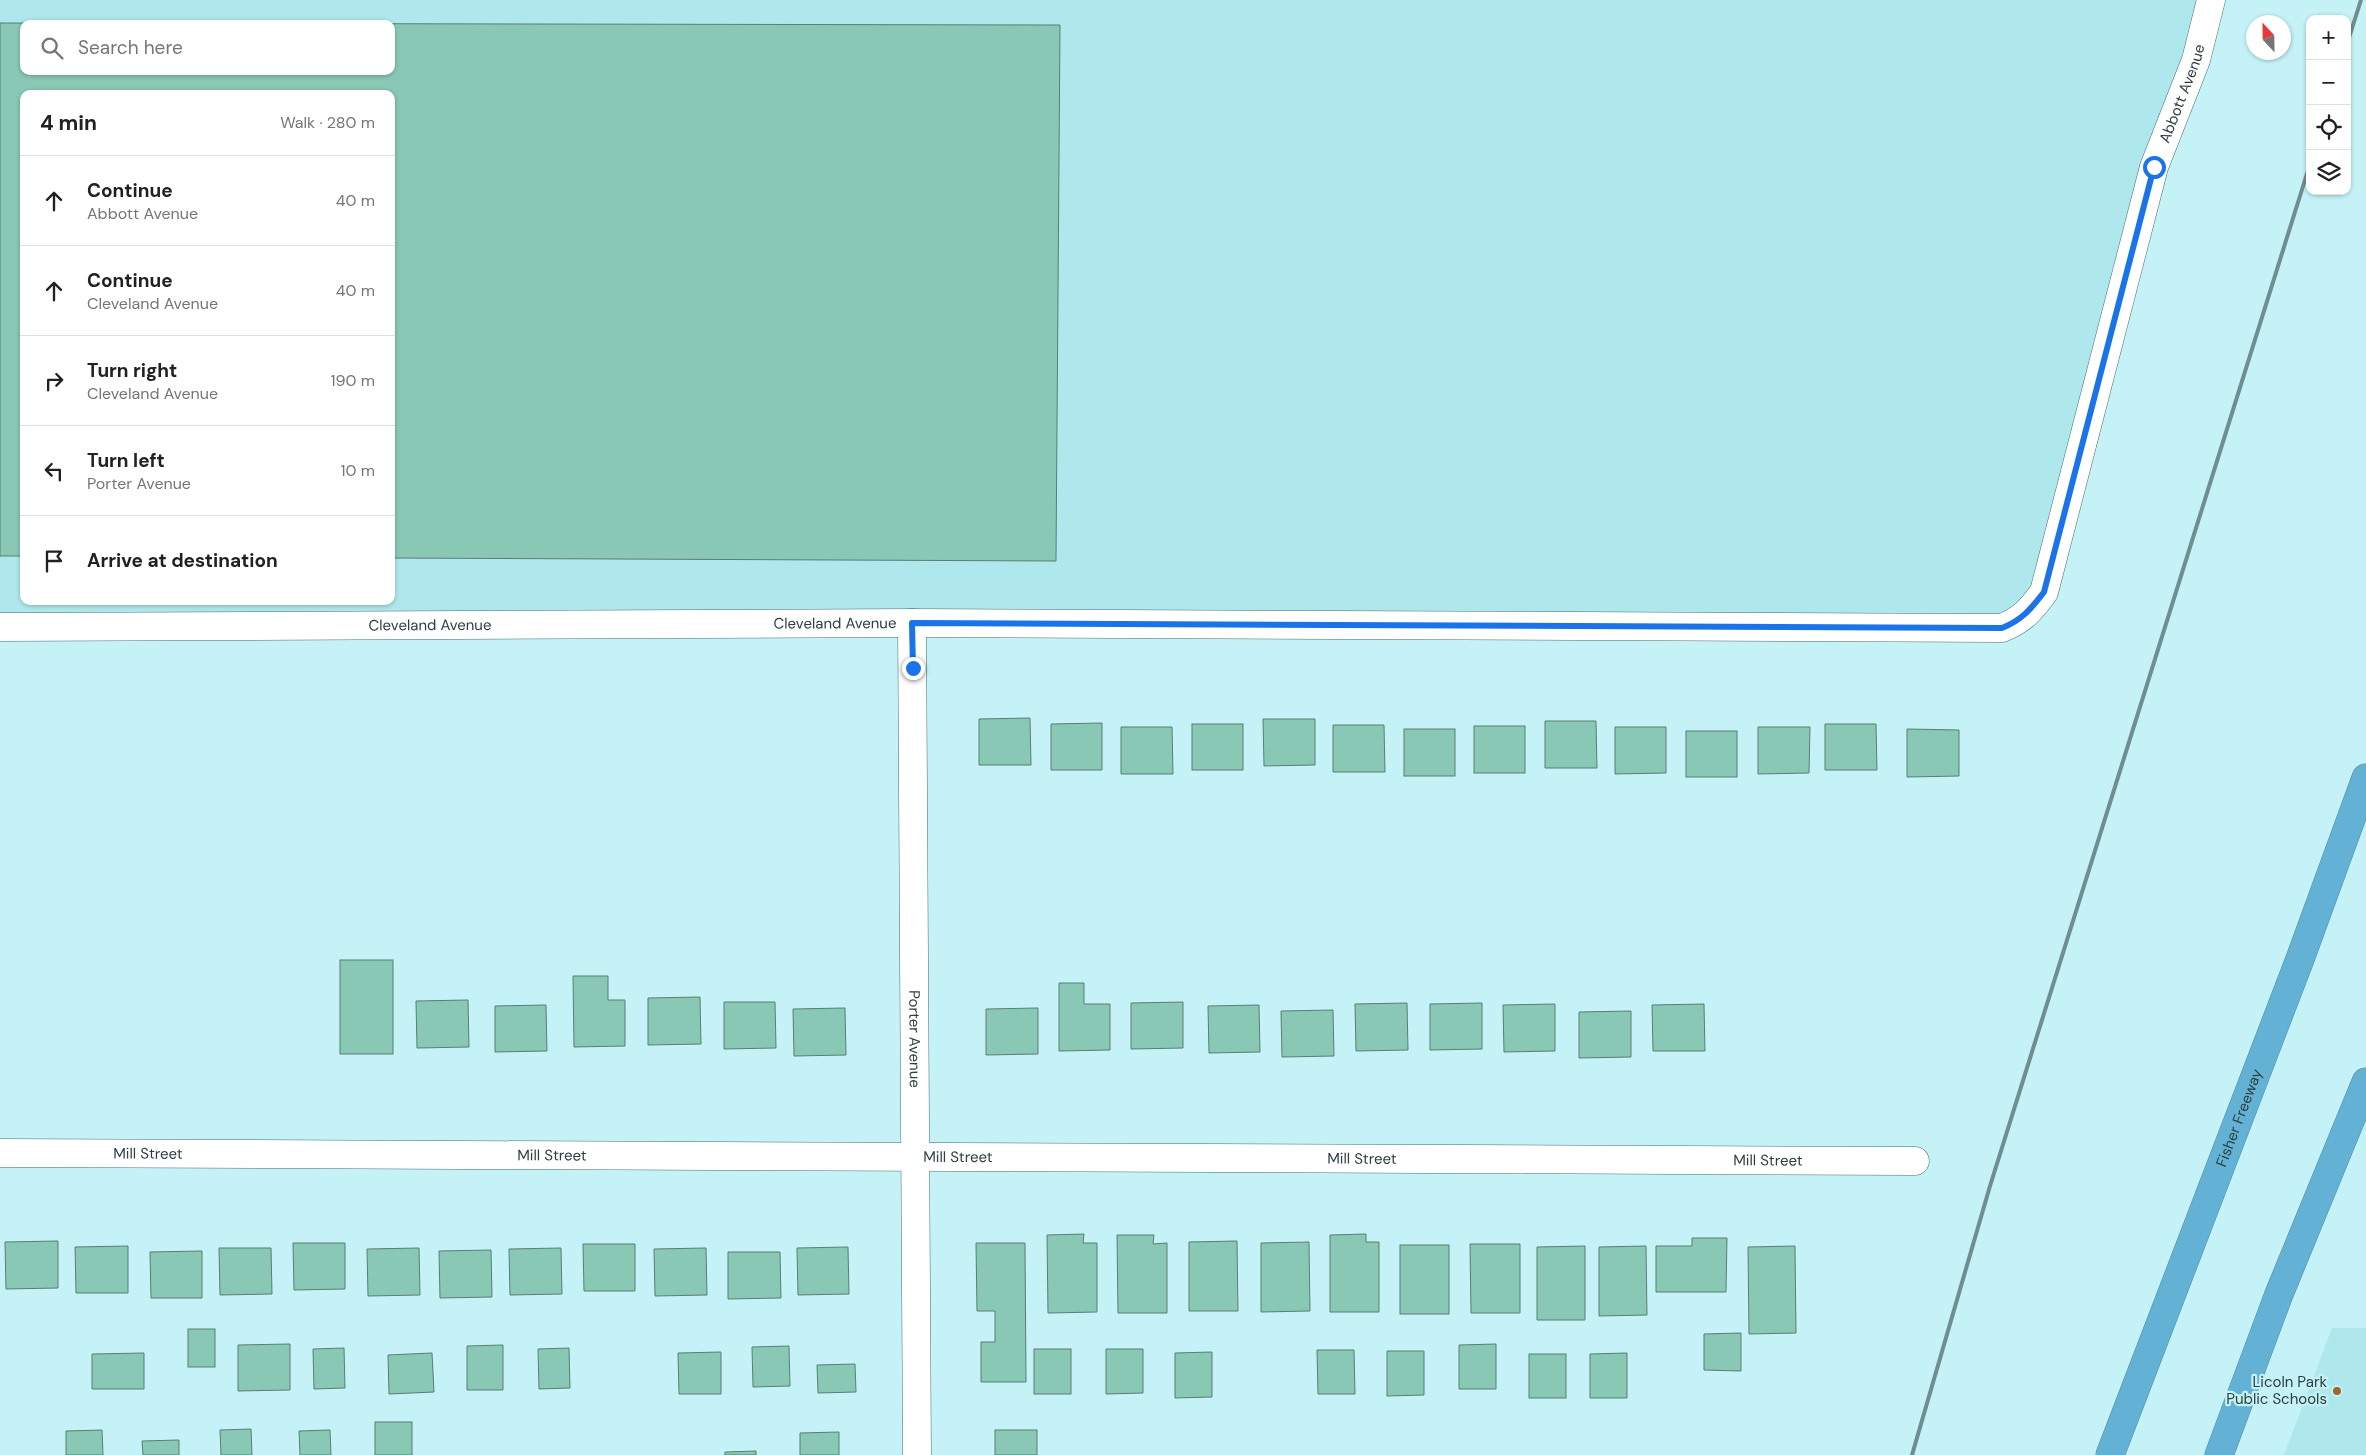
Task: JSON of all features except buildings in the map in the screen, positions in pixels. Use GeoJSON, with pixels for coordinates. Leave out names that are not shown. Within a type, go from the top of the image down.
{"type":"FeatureCollection","features":[{"type":"Feature","properties":{"kind":"highway"},"geometry":{"type":"LineString","coordinates":[[2354,811],[2366,765]]}},
{"type":"Feature","properties":{"kind":"highway","name":"Fisher Freeway"},"geometry":{"type":"LineString","coordinates":[[2110,1455],[2296,968],[2366,778]]}},
{"type":"Feature","properties":{"kind":"highway"},"geometry":{"type":"LineString","coordinates":[[2219,1455],[2279,1294],[2364,1089]]}},
{"type":"Feature","properties":{"kind":"street","name":"Abbott Avenue"},"geometry":{"type":"LineString","coordinates":[[2096,388],[2154,167],[2196,60],[2211,0]]}},
{"type":"Feature","properties":{"kind":"street","name":"Cleveland Avenue"},"geometry":{"type":"LineString","coordinates":[[0,627],[912,623],[2002,628],[2016,622],[2029,613],[2044,592],[2096,388]]}},
{"type":"Feature","properties":{"kind":"street","name":"Porter Avenue"},"geometry":{"type":"LineString","coordinates":[[912,623],[917,1455]]}},
{"type":"Feature","properties":{"kind":"street","name":"Mill Street"},"geometry":{"type":"LineString","coordinates":[[0,1153],[1915,1161]]}},
{"type":"Feature","properties":{"kind":"shaded area"},"geometry":{"type":"Polygon","coordinates":[[[0,0],[2211,0],[2044,592],[2016,622],[0,624],[0,0]]]}},
{"type":"Feature","properties":{"kind":"shaded area","name":"Licoln Park Public Schools"},"geometry":{"type":"Polygon","coordinates":[[[2332,1328],[2366,1328],[2366,1455],[2284,1455],[2332,1328]]]}},
{"type":"Feature","properties":{"kind":"railway"},"geometry":{"type":"LineString","coordinates":[[2351,31],[2361,0]]}},
{"type":"Feature","properties":{"kind":"railway"},"geometry":{"type":"LineString","coordinates":[[1912,1455],[1990,1186],[2306,177]]}},
{"type":"Feature","properties":{"kind":"place","name":"Licoln Park Public Schools"},"geometry":{"type":"Point","coordinates":[2337,1391]}},
{"type":"Feature","properties":{"kind":"route"},"geometry":{"type":"LineString","coordinates":[[913,668],[912,623],[2002,628],[2016,622],[2029,613],[2044,592],[2154,167]]}}]}
